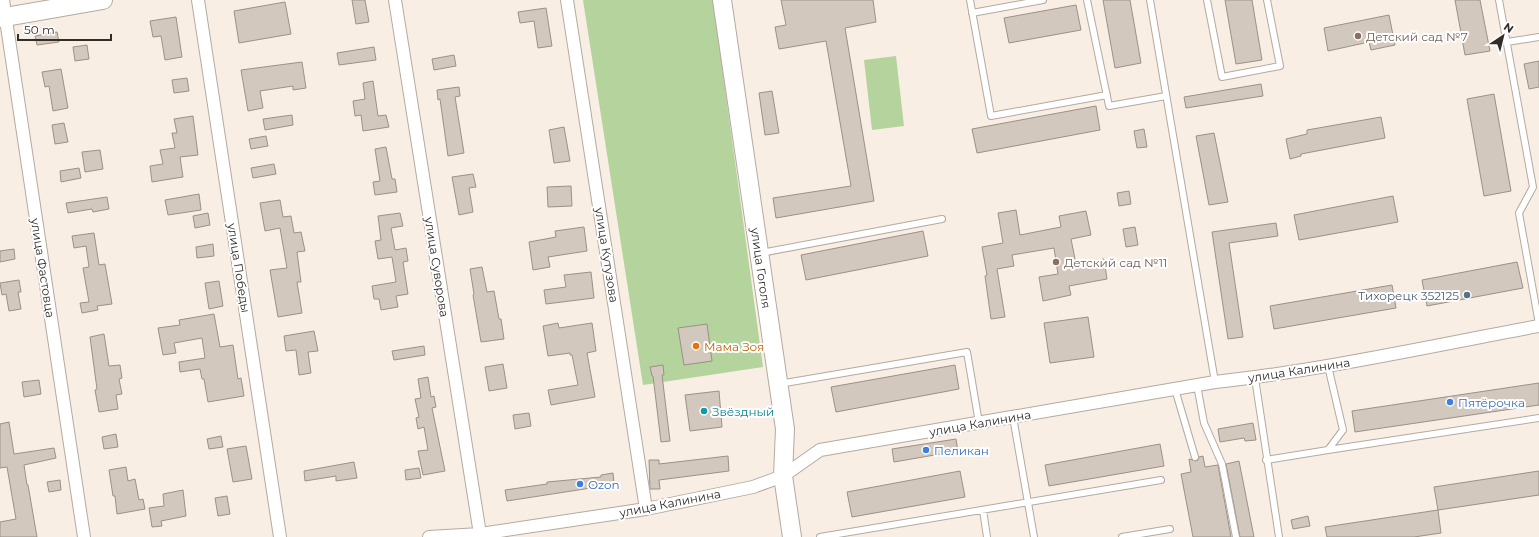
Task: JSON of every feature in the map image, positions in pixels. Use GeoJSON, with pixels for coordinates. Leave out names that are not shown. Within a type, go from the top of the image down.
{"type":"FeatureCollection","features":[{"type":"Feature","properties":{"kind":"main road"},"geometry":{"type":"LineString","coordinates":[[3,11],[103,0]]}},
{"type":"Feature","properties":{"kind":"main road","name":"улица Гоголя"},"geometry":{"type":"LineString","coordinates":[[722,0],[785,429],[783,476],[792,537]]}},
{"type":"Feature","properties":{"kind":"street","name":"улица Победы"},"geometry":{"type":"LineString","coordinates":[[198,0],[280,537]]}},
{"type":"Feature","properties":{"kind":"street","name":"улица Суворова"},"geometry":{"type":"LineString","coordinates":[[394,0],[480,534]]}},
{"type":"Feature","properties":{"kind":"street","name":"улица Кутузова"},"geometry":{"type":"LineString","coordinates":[[567,0],[646,510]]}},
{"type":"Feature","properties":{"kind":"street","name":"улица Фастовца"},"geometry":{"type":"LineString","coordinates":[[3,11],[84,537]]}},
{"type":"Feature","properties":{"kind":"street","name":"улица Калинина"},"geometry":{"type":"LineString","coordinates":[[429,537],[480,534],[646,510],[753,487],[783,476],[820,450],[1215,382],[1255,378],[1328,366],[1539,325]]}},
{"type":"Feature","properties":{"kind":"lane"},"geometry":{"type":"LineString","coordinates":[[970,0],[991,116],[1107,95]]}},
{"type":"Feature","properties":{"kind":"lane"},"geometry":{"type":"LineString","coordinates":[[972,13],[1043,0]]}},
{"type":"Feature","properties":{"kind":"lane"},"geometry":{"type":"LineString","coordinates":[[1087,0],[1109,106],[1166,96]]}},
{"type":"Feature","properties":{"kind":"lane"},"geometry":{"type":"LineString","coordinates":[[1150,0],[1215,382]]}},
{"type":"Feature","properties":{"kind":"lane"},"geometry":{"type":"LineString","coordinates":[[1207,0],[1222,77],[1280,66],[1267,0]]}},
{"type":"Feature","properties":{"kind":"lane"},"geometry":{"type":"LineString","coordinates":[[1500,0],[1533,187],[1519,213],[1539,325]]}},
{"type":"Feature","properties":{"kind":"lane"},"geometry":{"type":"LineString","coordinates":[[1507,42],[1539,37]]}},
{"type":"Feature","properties":{"kind":"lane"},"geometry":{"type":"LineString","coordinates":[[759,253],[942,219]]}},
{"type":"Feature","properties":{"kind":"lane"},"geometry":{"type":"LineString","coordinates":[[778,384],[967,352],[979,423]]}},
{"type":"Feature","properties":{"kind":"lane"},"geometry":{"type":"LineString","coordinates":[[1328,366],[1343,430],[1328,450]]}},
{"type":"Feature","properties":{"kind":"lane"},"geometry":{"type":"LineString","coordinates":[[1255,378],[1266,460],[1279,537]]}},
{"type":"Feature","properties":{"kind":"lane"},"geometry":{"type":"LineString","coordinates":[[1197,385],[1204,423],[1222,464],[1236,537]]}},
{"type":"Feature","properties":{"kind":"lane"},"geometry":{"type":"LineString","coordinates":[[1175,389],[1195,457]]}},
{"type":"Feature","properties":{"kind":"lane"},"geometry":{"type":"LineString","coordinates":[[1013,417],[1034,537]]}},
{"type":"Feature","properties":{"kind":"lane"},"geometry":{"type":"LineString","coordinates":[[1266,460],[1539,418]]}},
{"type":"Feature","properties":{"kind":"lane"},"geometry":{"type":"LineString","coordinates":[[820,537],[1161,480]]}},
{"type":"Feature","properties":{"kind":"lane"},"geometry":{"type":"LineString","coordinates":[[983,510],[987,537]]}},
{"type":"Feature","properties":{"kind":"lane"},"geometry":{"type":"LineString","coordinates":[[1122,537],[1170,529]]}},
{"type":"Feature","properties":{"kind":"green space"},"geometry":{"type":"Polygon","coordinates":[[[583,0],[713,0],[763,367],[643,385],[583,0]]]}},
{"type":"Feature","properties":{"kind":"green space"},"geometry":{"type":"Polygon","coordinates":[[[896,56],[904,126],[872,130],[864,60],[896,56]]]}},
{"type":"Feature","properties":{"kind":"building"},"geometry":{"type":"Polygon","coordinates":[[[352,0],[365,0],[369,22],[356,24],[352,0]]]}},
{"type":"Feature","properties":{"kind":"building"},"geometry":{"type":"Polygon","coordinates":[[[781,0],[873,0],[876,22],[845,28],[874,201],[776,218],[773,198],[851,186],[826,41],[779,49],[775,27],[786,25],[781,0]]]}},
{"type":"Feature","properties":{"kind":"building"},"geometry":{"type":"Polygon","coordinates":[[[1103,0],[1130,0],[1141,63],[1115,68],[1103,0]]]}},
{"type":"Feature","properties":{"kind":"building"},"geometry":{"type":"Polygon","coordinates":[[[1225,0],[1252,0],[1262,60],[1236,64],[1225,0]]]}},
{"type":"Feature","properties":{"kind":"building"},"geometry":{"type":"Polygon","coordinates":[[[1455,0],[1480,0],[1490,51],[1465,55],[1455,0]]]}},
{"type":"Feature","properties":{"kind":"building"},"geometry":{"type":"Polygon","coordinates":[[[285,2],[291,34],[239,43],[234,11],[285,2]]]}},
{"type":"Feature","properties":{"kind":"building"},"geometry":{"type":"Polygon","coordinates":[[[1076,5],[1081,30],[1009,43],[1004,18],[1076,5]]]}},
{"type":"Feature","properties":{"kind":"building"},"geometry":{"type":"Polygon","coordinates":[[[546,8],[552,46],[538,48],[534,21],[520,23],[518,12],[546,8]]]}},
{"type":"Feature","properties":{"kind":"building"},"geometry":{"type":"Polygon","coordinates":[[[1389,15],[1395,45],[1371,50],[1369,42],[1328,51],[1324,28],[1389,15]]]}},
{"type":"Feature","properties":{"kind":"building"},"geometry":{"type":"Polygon","coordinates":[[[176,17],[182,57],[165,60],[161,36],[153,37],[150,21],[176,17]]]}},
{"type":"Feature","properties":{"kind":"building"},"geometry":{"type":"Polygon","coordinates":[[[57,32],[59,42],[37,45],[35,36],[57,32]]]}},
{"type":"Feature","properties":{"kind":"building"},"geometry":{"type":"Polygon","coordinates":[[[87,45],[89,59],[75,61],[73,47],[87,45]]]}},
{"type":"Feature","properties":{"kind":"building"},"geometry":{"type":"Polygon","coordinates":[[[374,47],[376,60],[339,65],[337,53],[374,47]]]}},
{"type":"Feature","properties":{"kind":"building"},"geometry":{"type":"Polygon","coordinates":[[[454,55],[456,66],[434,70],[432,59],[454,55]]]}},
{"type":"Feature","properties":{"kind":"building"},"geometry":{"type":"Polygon","coordinates":[[[1539,61],[1539,87],[1529,89],[1524,64],[1539,61]]]}},
{"type":"Feature","properties":{"kind":"building"},"geometry":{"type":"Polygon","coordinates":[[[302,62],[306,88],[293,90],[293,86],[260,91],[263,108],[248,111],[241,70],[302,62]]]}},
{"type":"Feature","properties":{"kind":"building"},"geometry":{"type":"Polygon","coordinates":[[[61,69],[68,108],[53,111],[49,86],[45,87],[42,72],[61,69]]]}},
{"type":"Feature","properties":{"kind":"building"},"geometry":{"type":"Polygon","coordinates":[[[187,78],[189,91],[174,93],[172,80],[187,78]]]}},
{"type":"Feature","properties":{"kind":"building"},"geometry":{"type":"Polygon","coordinates":[[[373,81],[378,116],[386,115],[389,127],[363,131],[361,115],[355,116],[353,101],[365,99],[363,83],[373,81]]]}},
{"type":"Feature","properties":{"kind":"building"},"geometry":{"type":"Polygon","coordinates":[[[1261,84],[1263,96],[1186,108],[1184,97],[1261,84]]]}},
{"type":"Feature","properties":{"kind":"building"},"geometry":{"type":"Polygon","coordinates":[[[459,87],[460,96],[455,97],[464,153],[448,156],[440,99],[438,100],[437,90],[459,87]]]}},
{"type":"Feature","properties":{"kind":"building"},"geometry":{"type":"Polygon","coordinates":[[[772,91],[779,133],[765,135],[759,93],[772,91]]]}},
{"type":"Feature","properties":{"kind":"building"},"geometry":{"type":"Polygon","coordinates":[[[1494,94],[1511,191],[1484,196],[1467,99],[1494,94]]]}},
{"type":"Feature","properties":{"kind":"building"},"geometry":{"type":"Polygon","coordinates":[[[1096,106],[1100,130],[977,153],[972,129],[1096,106]]]}},
{"type":"Feature","properties":{"kind":"building"},"geometry":{"type":"Polygon","coordinates":[[[292,115],[293,125],[265,130],[263,119],[292,115]]]}},
{"type":"Feature","properties":{"kind":"building"},"geometry":{"type":"Polygon","coordinates":[[[193,116],[198,155],[180,157],[183,177],[152,182],[150,166],[163,164],[160,150],[175,148],[172,133],[177,133],[174,119],[193,116]]]}},
{"type":"Feature","properties":{"kind":"building"},"geometry":{"type":"Polygon","coordinates":[[[1381,117],[1385,138],[1301,154],[1301,156],[1290,159],[1286,139],[1307,134],[1307,130],[1381,117]]]}},
{"type":"Feature","properties":{"kind":"building"},"geometry":{"type":"Polygon","coordinates":[[[64,123],[68,142],[55,144],[52,125],[64,123]]]}},
{"type":"Feature","properties":{"kind":"building"},"geometry":{"type":"Polygon","coordinates":[[[564,127],[570,161],[554,163],[549,130],[564,127]]]}},
{"type":"Feature","properties":{"kind":"building"},"geometry":{"type":"Polygon","coordinates":[[[1144,129],[1147,147],[1137,148],[1134,131],[1144,129]]]}},
{"type":"Feature","properties":{"kind":"building"},"geometry":{"type":"Polygon","coordinates":[[[1214,133],[1228,202],[1209,205],[1196,136],[1214,133]]]}},
{"type":"Feature","properties":{"kind":"building"},"geometry":{"type":"Polygon","coordinates":[[[266,136],[268,146],[251,149],[249,139],[266,136]]]}},
{"type":"Feature","properties":{"kind":"building"},"geometry":{"type":"Polygon","coordinates":[[[386,147],[392,179],[395,179],[397,192],[375,195],[373,182],[380,181],[375,149],[386,147]]]}},
{"type":"Feature","properties":{"kind":"building"},"geometry":{"type":"Polygon","coordinates":[[[100,150],[103,169],[85,172],[82,152],[100,150]]]}},
{"type":"Feature","properties":{"kind":"building"},"geometry":{"type":"Polygon","coordinates":[[[274,164],[276,174],[253,178],[251,168],[274,164]]]}},
{"type":"Feature","properties":{"kind":"building"},"geometry":{"type":"Polygon","coordinates":[[[79,168],[81,178],[61,182],[60,171],[79,168]]]}},
{"type":"Feature","properties":{"kind":"building"},"geometry":{"type":"Polygon","coordinates":[[[473,174],[476,187],[469,188],[473,212],[459,215],[452,177],[473,174]]]}},
{"type":"Feature","properties":{"kind":"building"},"geometry":{"type":"Polygon","coordinates":[[[571,186],[572,206],[548,207],[547,187],[571,186]]]}},
{"type":"Feature","properties":{"kind":"building"},"geometry":{"type":"Polygon","coordinates":[[[1129,191],[1131,204],[1119,206],[1117,193],[1129,191]]]}},
{"type":"Feature","properties":{"kind":"building"},"geometry":{"type":"Polygon","coordinates":[[[199,194],[201,210],[168,215],[165,200],[199,194]]]}},
{"type":"Feature","properties":{"kind":"building"},"geometry":{"type":"Polygon","coordinates":[[[1393,196],[1398,222],[1299,240],[1294,215],[1393,196]]]}},
{"type":"Feature","properties":{"kind":"building"},"geometry":{"type":"Polygon","coordinates":[[[107,197],[109,209],[93,212],[92,209],[68,213],[66,203],[107,197]]]}},
{"type":"Feature","properties":{"kind":"building"},"geometry":{"type":"Polygon","coordinates":[[[280,200],[283,217],[291,216],[294,233],[301,232],[305,251],[297,252],[301,282],[297,282],[302,313],[278,317],[270,270],[287,268],[280,228],[265,231],[260,203],[280,200]]]}},
{"type":"Feature","properties":{"kind":"building","name":"Детский сад №11"},"geometry":{"type":"Polygon","coordinates":[[[1016,210],[1020,235],[1061,227],[1059,216],[1086,211],[1091,235],[1071,239],[1076,264],[1104,259],[1107,279],[1069,286],[1071,295],[1043,301],[1039,277],[1058,274],[1054,248],[1012,255],[1014,266],[997,269],[1005,317],[991,319],[985,276],[987,275],[982,247],[1003,243],[998,213],[1016,210]]]}},
{"type":"Feature","properties":{"kind":"building"},"geometry":{"type":"Polygon","coordinates":[[[208,213],[210,225],[195,228],[193,216],[208,213]]]}},
{"type":"Feature","properties":{"kind":"building"},"geometry":{"type":"Polygon","coordinates":[[[400,213],[403,226],[391,228],[395,250],[406,248],[408,261],[403,262],[408,294],[396,296],[398,307],[381,310],[379,299],[374,299],[372,286],[396,282],[392,257],[378,259],[375,241],[381,240],[378,216],[400,213]]]}},
{"type":"Feature","properties":{"kind":"building"},"geometry":{"type":"Polygon","coordinates":[[[1276,223],[1278,236],[1229,243],[1243,337],[1228,339],[1212,232],[1276,223]]]}},
{"type":"Feature","properties":{"kind":"building"},"geometry":{"type":"Polygon","coordinates":[[[584,227],[587,251],[548,257],[550,267],[533,270],[529,242],[556,237],[555,231],[584,227]]]}},
{"type":"Feature","properties":{"kind":"building"},"geometry":{"type":"Polygon","coordinates":[[[1135,227],[1138,245],[1126,247],[1123,229],[1135,227]]]}},
{"type":"Feature","properties":{"kind":"building"},"geometry":{"type":"Polygon","coordinates":[[[923,231],[928,256],[806,280],[801,255],[923,231]]]}},
{"type":"Feature","properties":{"kind":"building"},"geometry":{"type":"Polygon","coordinates":[[[94,233],[99,265],[105,264],[112,304],[97,306],[98,310],[82,313],[80,303],[89,302],[83,268],[89,267],[86,246],[74,248],[72,236],[94,233]]]}},
{"type":"Feature","properties":{"kind":"building"},"geometry":{"type":"Polygon","coordinates":[[[213,244],[214,256],[197,258],[196,247],[213,244]]]}},
{"type":"Feature","properties":{"kind":"building"},"geometry":{"type":"Polygon","coordinates":[[[14,249],[15,259],[0,262],[0,251],[14,249]]]}},
{"type":"Feature","properties":{"kind":"building"},"geometry":{"type":"Polygon","coordinates":[[[1517,262],[1523,288],[1427,306],[1422,280],[1517,262]]]}},
{"type":"Feature","properties":{"kind":"building"},"geometry":{"type":"Polygon","coordinates":[[[482,267],[487,292],[494,291],[504,339],[481,342],[470,269],[482,267]]]}},
{"type":"Feature","properties":{"kind":"building"},"geometry":{"type":"Polygon","coordinates":[[[591,272],[594,298],[546,304],[544,290],[566,287],[564,275],[591,272]]]}},
{"type":"Feature","properties":{"kind":"building"},"geometry":{"type":"Polygon","coordinates":[[[19,280],[21,292],[18,292],[21,309],[9,311],[6,294],[2,295],[0,283],[19,280]]]}},
{"type":"Feature","properties":{"kind":"building"},"geometry":{"type":"Polygon","coordinates":[[[219,281],[223,306],[209,309],[205,283],[219,281]]]}},
{"type":"Feature","properties":{"kind":"building"},"geometry":{"type":"Polygon","coordinates":[[[1392,285],[1396,308],[1274,329],[1270,306],[1392,285]]]}},
{"type":"Feature","properties":{"kind":"building"},"geometry":{"type":"Polygon","coordinates":[[[214,314],[220,347],[233,345],[238,379],[241,378],[244,396],[208,402],[204,379],[202,379],[200,369],[180,372],[179,362],[205,358],[202,338],[174,343],[176,353],[163,355],[158,328],[180,325],[179,320],[214,314]]]}},
{"type":"Feature","properties":{"kind":"building"},"geometry":{"type":"Polygon","coordinates":[[[1088,317],[1094,357],[1050,363],[1044,323],[1088,317]]]}},
{"type":"Feature","properties":{"kind":"building"},"geometry":{"type":"Polygon","coordinates":[[[558,323],[559,328],[592,323],[596,351],[587,353],[595,397],[551,405],[548,390],[578,385],[572,355],[570,355],[570,353],[548,356],[543,326],[558,323]]]}},
{"type":"Feature","properties":{"kind":"building"},"geometry":{"type":"Polygon","coordinates":[[[707,324],[712,361],[684,365],[678,328],[707,324]]]}},
{"type":"Feature","properties":{"kind":"building"},"geometry":{"type":"Polygon","coordinates":[[[314,331],[318,351],[308,352],[311,373],[299,375],[296,350],[286,351],[284,336],[314,331]]]}},
{"type":"Feature","properties":{"kind":"building"},"geometry":{"type":"Polygon","coordinates":[[[104,334],[109,366],[120,365],[122,378],[119,379],[122,394],[116,395],[118,409],[99,412],[95,390],[97,389],[90,337],[104,334]]]}},
{"type":"Feature","properties":{"kind":"building"},"geometry":{"type":"Polygon","coordinates":[[[424,346],[425,355],[394,360],[392,351],[424,346]]]}},
{"type":"Feature","properties":{"kind":"building"},"geometry":{"type":"Polygon","coordinates":[[[503,364],[507,388],[489,391],[485,367],[503,364]]]}},
{"type":"Feature","properties":{"kind":"building"},"geometry":{"type":"Polygon","coordinates":[[[663,365],[664,375],[662,375],[670,441],[661,442],[653,376],[650,367],[663,365]]]}},
{"type":"Feature","properties":{"kind":"building"},"geometry":{"type":"Polygon","coordinates":[[[955,365],[959,389],[836,412],[831,387],[955,365]]]}},
{"type":"Feature","properties":{"kind":"building"},"geometry":{"type":"Polygon","coordinates":[[[428,377],[431,397],[434,396],[436,407],[432,408],[445,471],[423,475],[418,451],[428,450],[424,427],[418,429],[416,418],[419,417],[415,399],[421,398],[418,379],[428,377]]]}},
{"type":"Feature","properties":{"kind":"building"},"geometry":{"type":"Polygon","coordinates":[[[39,380],[41,394],[24,397],[22,382],[39,380]]]}},
{"type":"Feature","properties":{"kind":"building"},"geometry":{"type":"Polygon","coordinates":[[[1539,383],[1539,405],[1355,432],[1352,411],[1539,383]]]}},
{"type":"Feature","properties":{"kind":"building","name":"Звёздный"},"geometry":{"type":"Polygon","coordinates":[[[719,391],[722,427],[690,431],[685,395],[719,391]]]}},
{"type":"Feature","properties":{"kind":"building"},"geometry":{"type":"Polygon","coordinates":[[[529,413],[531,426],[515,429],[513,415],[529,413]]]}},
{"type":"Feature","properties":{"kind":"building"},"geometry":{"type":"Polygon","coordinates":[[[9,422],[14,454],[54,448],[56,458],[24,465],[37,537],[0,537],[0,522],[16,519],[7,467],[0,468],[0,424],[9,422]]]}},
{"type":"Feature","properties":{"kind":"building"},"geometry":{"type":"Polygon","coordinates":[[[1253,423],[1256,440],[1245,441],[1244,438],[1220,442],[1218,429],[1253,423]]]}},
{"type":"Feature","properties":{"kind":"building"},"geometry":{"type":"Polygon","coordinates":[[[116,434],[118,447],[104,449],[102,437],[116,434]]]}},
{"type":"Feature","properties":{"kind":"building"},"geometry":{"type":"Polygon","coordinates":[[[221,436],[223,447],[209,449],[207,439],[221,436]]]}},
{"type":"Feature","properties":{"kind":"building"},"geometry":{"type":"Polygon","coordinates":[[[956,439],[958,451],[894,462],[892,449],[956,439]]]}},
{"type":"Feature","properties":{"kind":"building"},"geometry":{"type":"Polygon","coordinates":[[[1160,444],[1164,466],[1049,486],[1045,465],[1160,444]]]}},
{"type":"Feature","properties":{"kind":"building"},"geometry":{"type":"Polygon","coordinates":[[[246,446],[252,479],[233,482],[227,449],[246,446]]]}},
{"type":"Feature","properties":{"kind":"building"},"geometry":{"type":"Polygon","coordinates":[[[728,456],[729,471],[659,480],[660,489],[650,489],[649,460],[659,460],[659,464],[728,456]]]}},
{"type":"Feature","properties":{"kind":"building"},"geometry":{"type":"Polygon","coordinates":[[[1203,456],[1205,467],[1218,465],[1231,537],[1193,537],[1181,474],[1191,472],[1189,459],[1196,461],[1199,457],[1203,456]]]}},
{"type":"Feature","properties":{"kind":"building"},"geometry":{"type":"Polygon","coordinates":[[[1239,461],[1254,537],[1240,537],[1226,464],[1239,461]]]}},
{"type":"Feature","properties":{"kind":"building"},"geometry":{"type":"Polygon","coordinates":[[[354,462],[357,478],[336,481],[336,476],[305,481],[304,471],[354,462]]]}},
{"type":"Feature","properties":{"kind":"building"},"geometry":{"type":"Polygon","coordinates":[[[126,467],[128,481],[135,479],[139,500],[143,499],[145,509],[117,514],[115,496],[113,496],[109,470],[126,467]]]}},
{"type":"Feature","properties":{"kind":"building"},"geometry":{"type":"Polygon","coordinates":[[[419,468],[421,478],[406,480],[405,470],[419,468]]]}},
{"type":"Feature","properties":{"kind":"building"},"geometry":{"type":"Polygon","coordinates":[[[960,471],[965,497],[852,517],[847,492],[960,471]]]}},
{"type":"Feature","properties":{"kind":"building"},"geometry":{"type":"Polygon","coordinates":[[[1539,471],[1539,495],[1438,510],[1434,487],[1539,471]]]}},
{"type":"Feature","properties":{"kind":"building"},"geometry":{"type":"Polygon","coordinates":[[[613,473],[614,483],[507,501],[505,490],[547,484],[547,482],[601,477],[601,475],[613,473]]]}},
{"type":"Feature","properties":{"kind":"building"},"geometry":{"type":"Polygon","coordinates":[[[60,480],[61,490],[49,492],[47,482],[60,480]]]}},
{"type":"Feature","properties":{"kind":"building"},"geometry":{"type":"Polygon","coordinates":[[[183,490],[186,516],[161,521],[162,526],[152,527],[149,508],[164,506],[163,494],[183,490]]]}},
{"type":"Feature","properties":{"kind":"building"},"geometry":{"type":"Polygon","coordinates":[[[227,496],[230,514],[218,516],[215,498],[227,496]]]}},
{"type":"Feature","properties":{"kind":"building"},"geometry":{"type":"Polygon","coordinates":[[[1438,510],[1441,533],[1414,537],[1327,537],[1325,527],[1438,510]]]}},
{"type":"Feature","properties":{"kind":"building"},"geometry":{"type":"Polygon","coordinates":[[[1308,516],[1310,526],[1293,529],[1291,520],[1308,516]]]}},
{"type":"Feature","properties":{"kind":"place","name":"Детский сад №7"},"geometry":{"type":"Point","coordinates":[1358,36]}},
{"type":"Feature","properties":{"kind":"place","name":"Детский сад №11"},"geometry":{"type":"Point","coordinates":[1056,262]}},
{"type":"Feature","properties":{"kind":"place","name":"Тихорецк 352125"},"geometry":{"type":"Point","coordinates":[1467,295]}},
{"type":"Feature","properties":{"kind":"place","name":"Мама Зоя"},"geometry":{"type":"Point","coordinates":[696,346]}},
{"type":"Feature","properties":{"kind":"place","name":"Пятёрочка"},"geometry":{"type":"Point","coordinates":[1450,402]}},
{"type":"Feature","properties":{"kind":"place","name":"Звёздный"},"geometry":{"type":"Point","coordinates":[704,411]}},
{"type":"Feature","properties":{"kind":"place","name":"Пеликан"},"geometry":{"type":"Point","coordinates":[926,450]}},
{"type":"Feature","properties":{"kind":"place","name":"Ozon"},"geometry":{"type":"Point","coordinates":[580,484]}}]}
